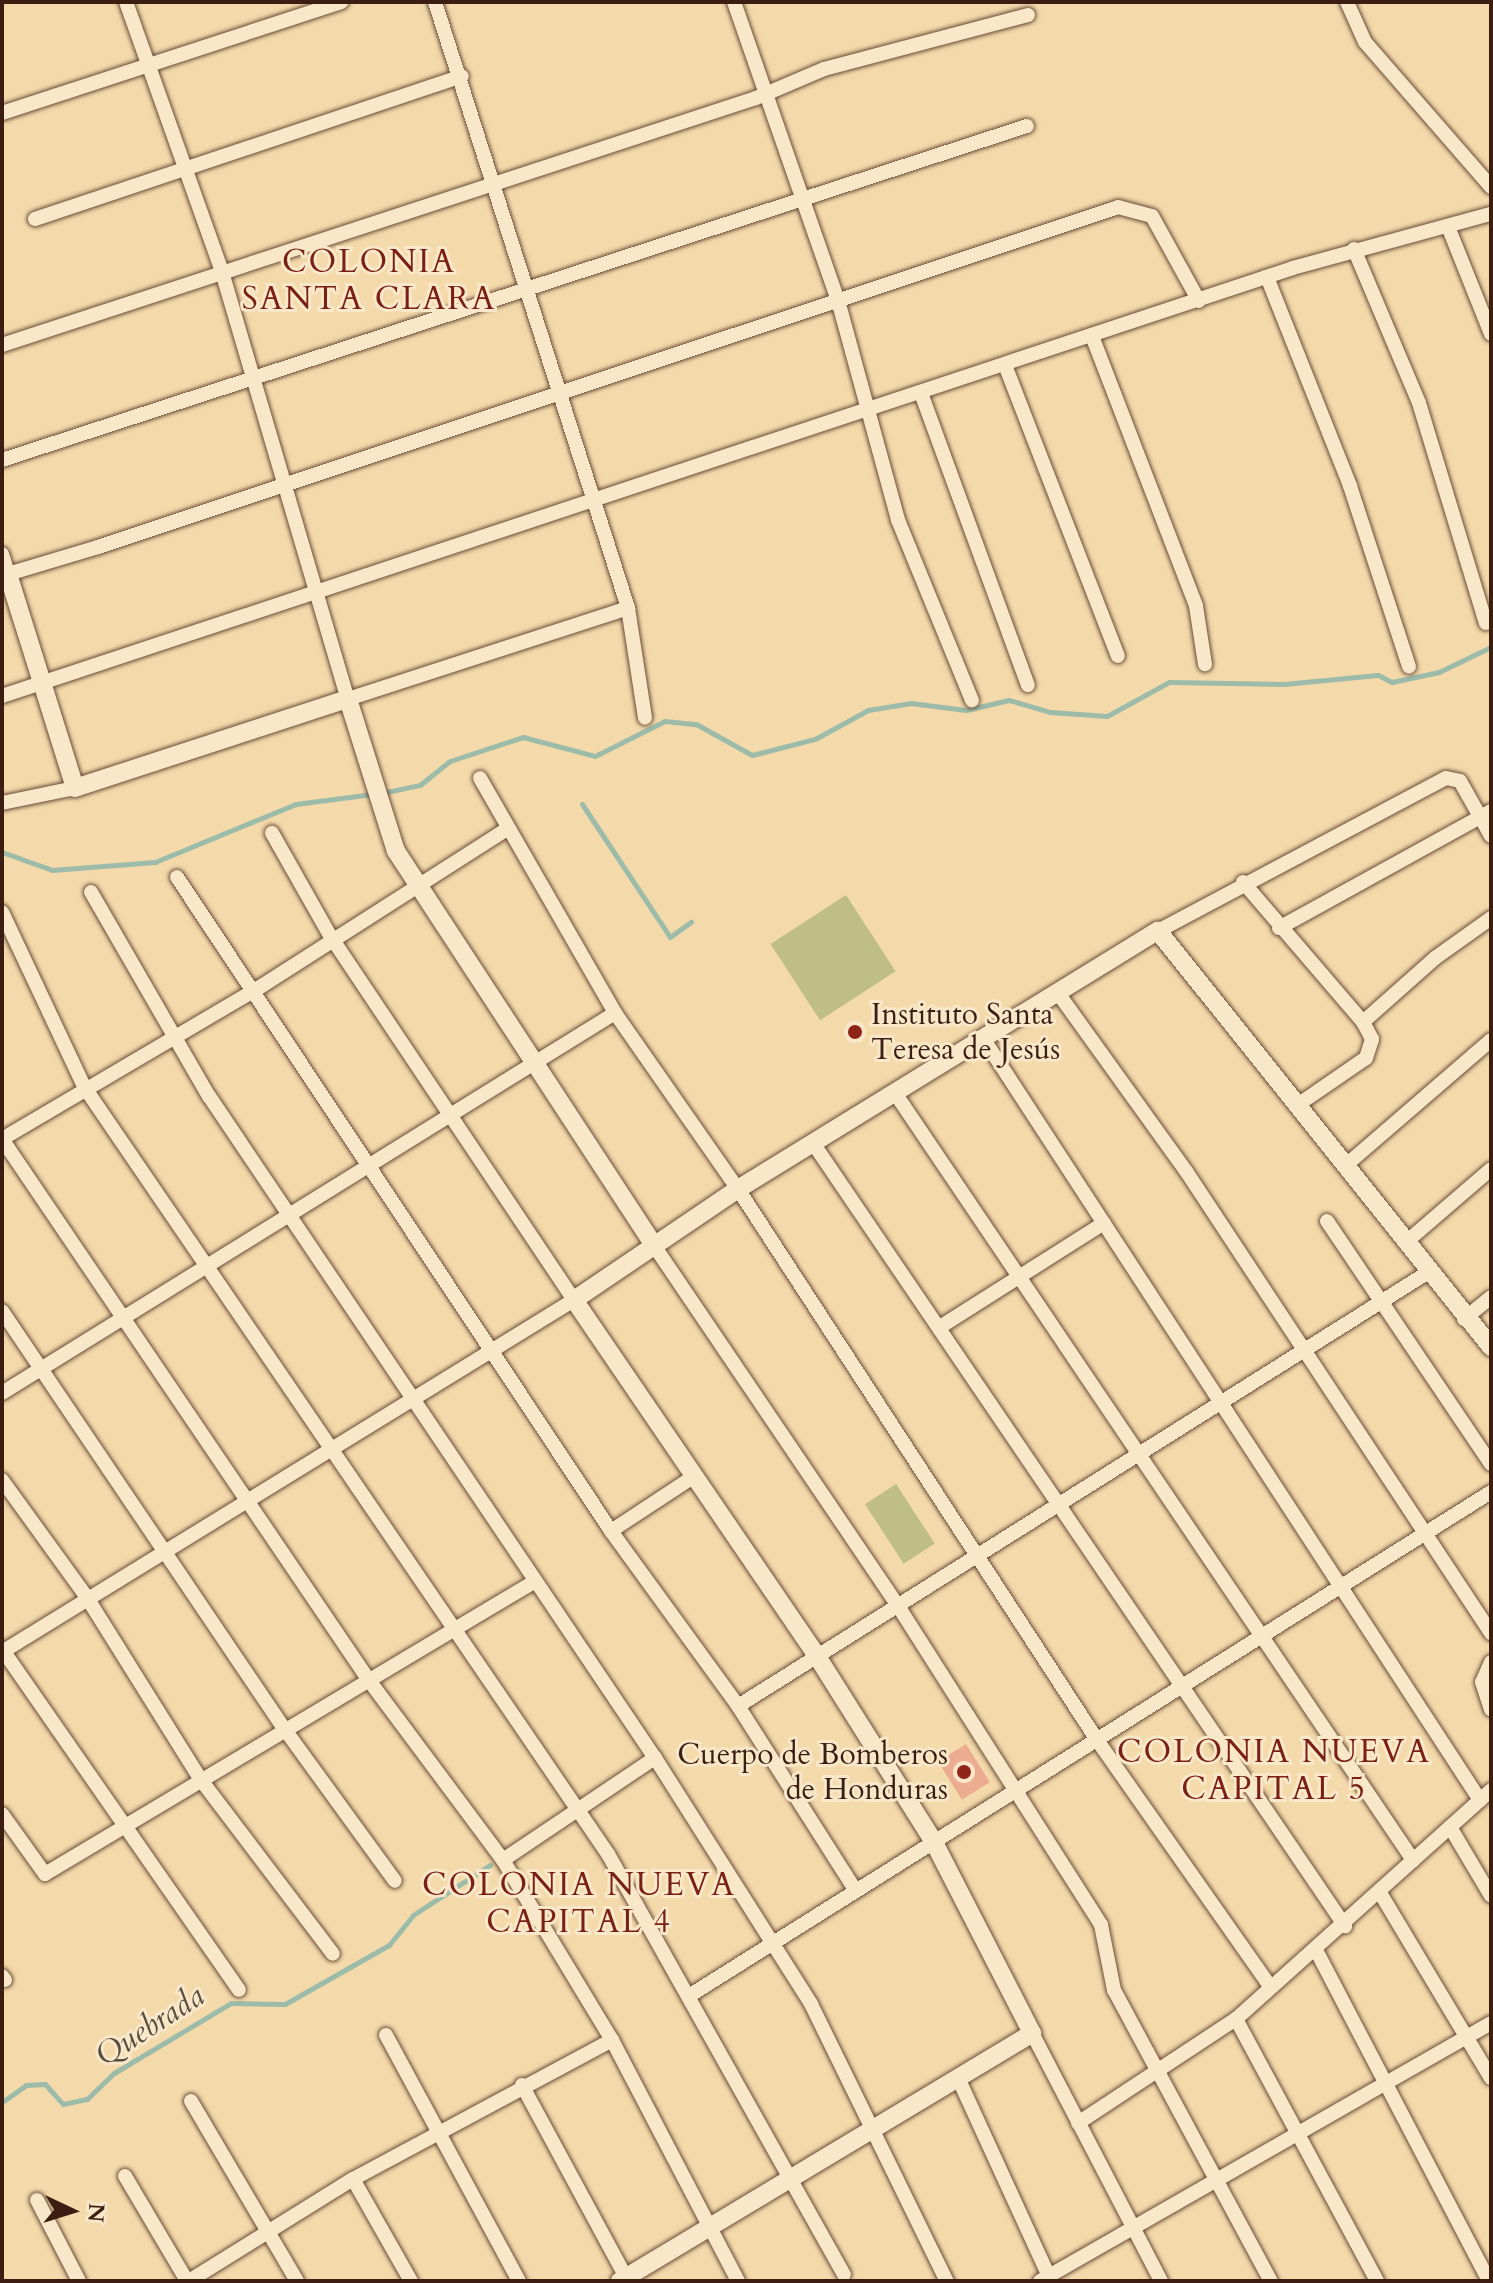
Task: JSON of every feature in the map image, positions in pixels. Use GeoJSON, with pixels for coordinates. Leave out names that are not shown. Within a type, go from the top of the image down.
{"type":"FeatureCollection","features":[{"type":"Feature","properties":{"kind":"street"},"geometry":{"type":"LineString","coordinates":[[126,2],[222,272],[377,804],[417,886],[655,1247],[898,1606],[1101,1925],[1114,1990],[1162,2070],[1271,2281]]}},
{"type":"Feature","properties":{"kind":"street"},"geometry":{"type":"LineString","coordinates":[[2,113],[341,2]]}},
{"type":"Feature","properties":{"kind":"street"},"geometry":{"type":"LineString","coordinates":[[435,2],[462,76],[628,608],[645,718]]}},
{"type":"Feature","properties":{"kind":"street"},"geometry":{"type":"LineString","coordinates":[[734,2],[805,198],[839,304],[872,409],[898,520],[972,700]]}},
{"type":"Feature","properties":{"kind":"street"},"geometry":{"type":"LineString","coordinates":[[1347,2],[1365,42],[1491,187]]}},
{"type":"Feature","properties":{"kind":"street"},"geometry":{"type":"LineString","coordinates":[[2,345],[765,94],[824,69],[1028,15]]}},
{"type":"Feature","properties":{"kind":"street"},"geometry":{"type":"LineString","coordinates":[[35,219],[462,76]]}},
{"type":"Feature","properties":{"kind":"street"},"geometry":{"type":"LineString","coordinates":[[2,460],[1027,126]]}},
{"type":"Feature","properties":{"kind":"street"},"geometry":{"type":"LineString","coordinates":[[5,575],[839,304],[1118,207],[1152,216],[1199,301]]}},
{"type":"Feature","properties":{"kind":"street"},"geometry":{"type":"LineString","coordinates":[[2,696],[1267,277],[1354,249],[1449,229],[1491,214]]}},
{"type":"Feature","properties":{"kind":"street"},"geometry":{"type":"LineString","coordinates":[[1449,229],[1491,334]]}},
{"type":"Feature","properties":{"kind":"street"},"geometry":{"type":"LineString","coordinates":[[1354,249],[1419,403],[1486,623]]}},
{"type":"Feature","properties":{"kind":"street"},"geometry":{"type":"LineString","coordinates":[[1267,277],[1350,486],[1409,667]]}},
{"type":"Feature","properties":{"kind":"street"},"geometry":{"type":"LineString","coordinates":[[1092,336],[1192,592],[1205,664]]}},
{"type":"Feature","properties":{"kind":"street"},"geometry":{"type":"LineString","coordinates":[[1005,365],[1118,656]]}},
{"type":"Feature","properties":{"kind":"street"},"geometry":{"type":"LineString","coordinates":[[921,393],[1028,685]]}},
{"type":"Feature","properties":{"kind":"street"},"geometry":{"type":"LineString","coordinates":[[2,554],[5,575],[75,788]]}},
{"type":"Feature","properties":{"kind":"street"},"geometry":{"type":"LineString","coordinates":[[2,803],[75,788],[628,608]]}},
{"type":"Feature","properties":{"kind":"street"},"geometry":{"type":"LineString","coordinates":[[480,778],[615,1013],[738,1189],[1097,1740],[1270,1986]]}},
{"type":"Feature","properties":{"kind":"street"},"geometry":{"type":"LineString","coordinates":[[239,1990],[129,1825],[2,1651],[244,1499],[411,1402],[574,1300],[738,1189],[1243,882],[1446,778],[1460,781],[1485,814],[1491,836]]}},
{"type":"Feature","properties":{"kind":"street"},"geometry":{"type":"LineString","coordinates":[[1279,928],[1485,814]]}},
{"type":"Feature","properties":{"kind":"street"},"geometry":{"type":"LineString","coordinates":[[507,829],[257,989],[2,1139],[368,1679],[503,1860],[612,2040],[738,2281]]}},
{"type":"Feature","properties":{"kind":"street"},"geometry":{"type":"LineString","coordinates":[[272,833],[332,939],[455,1115],[574,1300],[815,1653],[934,1842],[1161,2281]]}},
{"type":"Feature","properties":{"kind":"street"},"geometry":{"type":"LineString","coordinates":[[177,877],[257,989],[611,1531],[738,1706],[856,1891]]}},
{"type":"Feature","properties":{"kind":"street"},"geometry":{"type":"LineString","coordinates":[[1243,882],[1279,928],[1363,1022],[1372,1039],[1366,1058],[1299,1104]]}},
{"type":"Feature","properties":{"kind":"street"},"geometry":{"type":"LineString","coordinates":[[91,892],[173,1039],[532,1583],[655,1758],[773,1946],[876,2128],[947,2281]]}},
{"type":"Feature","properties":{"kind":"street"},"geometry":{"type":"LineString","coordinates":[[2,912],[85,1088],[452,1632],[578,1809],[692,1994],[844,2274]]}},
{"type":"Feature","properties":{"kind":"street"},"geometry":{"type":"LineString","coordinates":[[1363,1022],[1491,918]]}},
{"type":"Feature","properties":{"kind":"street"},"geometry":{"type":"LineString","coordinates":[[1158,931],[1299,1104],[1427,1273],[1491,1347]]}},
{"type":"Feature","properties":{"kind":"street"},"geometry":{"type":"LineString","coordinates":[[1058,993],[1427,1529],[1491,1633]]}},
{"type":"Feature","properties":{"kind":"street"},"geometry":{"type":"LineString","coordinates":[[2,1393],[372,1167],[615,1013]]}},
{"type":"Feature","properties":{"kind":"street"},"geometry":{"type":"LineString","coordinates":[[983,1038],[1485,1795],[1317,1952],[1270,1986],[1236,2019],[1078,2123]]}},
{"type":"Feature","properties":{"kind":"street"},"geometry":{"type":"LineString","coordinates":[[1345,1166],[1491,1040]]}},
{"type":"Feature","properties":{"kind":"street"},"geometry":{"type":"LineString","coordinates":[[895,1093],[1022,1274],[1413,1860]]}},
{"type":"Feature","properties":{"kind":"street"},"geometry":{"type":"LineString","coordinates":[[813,1143],[1345,1926]]}},
{"type":"Feature","properties":{"kind":"street"},"geometry":{"type":"LineString","coordinates":[[1405,1243],[1491,1169]]}},
{"type":"Feature","properties":{"kind":"street"},"geometry":{"type":"LineString","coordinates":[[1327,1221],[1491,1464]]}},
{"type":"Feature","properties":{"kind":"street"},"geometry":{"type":"LineString","coordinates":[[940,1327],[1104,1223]]}},
{"type":"Feature","properties":{"kind":"street"},"geometry":{"type":"LineString","coordinates":[[738,1706],[815,1653],[898,1606],[1141,1452],[1306,1354],[1427,1273]]}},
{"type":"Feature","properties":{"kind":"street"},"geometry":{"type":"LineString","coordinates":[[1464,1319],[1491,1297]]}},
{"type":"Feature","properties":{"kind":"street"},"geometry":{"type":"LineString","coordinates":[[2,1311],[283,1727],[395,1881]]}},
{"type":"Feature","properties":{"kind":"street"},"geometry":{"type":"LineString","coordinates":[[611,1531],[693,1477]]}},
{"type":"Feature","properties":{"kind":"street"},"geometry":{"type":"LineString","coordinates":[[2,1480],[86,1596],[201,1780],[333,1954]]}},
{"type":"Feature","properties":{"kind":"street"},"geometry":{"type":"LineString","coordinates":[[692,1994],[773,1946],[1016,1787],[1264,1638],[1427,1529],[1491,1492]]}},
{"type":"Feature","properties":{"kind":"street"},"geometry":{"type":"LineString","coordinates":[[2,1814],[45,1874],[129,1825],[283,1727],[532,1583]]}},
{"type":"Feature","properties":{"kind":"street"},"geometry":{"type":"LineString","coordinates":[[1491,1662],[1482,1682],[1491,1710]]}},
{"type":"Feature","properties":{"kind":"street"},"geometry":{"type":"LineString","coordinates":[[503,1860],[655,1758]]}},
{"type":"Feature","properties":{"kind":"street"},"geometry":{"type":"LineString","coordinates":[[1450,1827],[1491,1896]]}},
{"type":"Feature","properties":{"kind":"street"},"geometry":{"type":"LineString","coordinates":[[1379,1891],[1469,2035],[1491,2078]]}},
{"type":"Feature","properties":{"kind":"street"},"geometry":{"type":"LineString","coordinates":[[1317,1952],[1387,2079],[1489,2281]]}},
{"type":"Feature","properties":{"kind":"street"},"geometry":{"type":"LineString","coordinates":[[1236,2019],[1377,2281]]}},
{"type":"Feature","properties":{"kind":"street"},"geometry":{"type":"LineString","coordinates":[[959,2080],[1046,2279],[1387,2079],[1491,2023]]}},
{"type":"Feature","properties":{"kind":"street"},"geometry":{"type":"LineString","coordinates":[[522,2085],[625,2280],[1032,2033]]}},
{"type":"Feature","properties":{"kind":"street"},"geometry":{"type":"LineString","coordinates":[[386,2035],[519,2281]]}},
{"type":"Feature","properties":{"kind":"street"},"geometry":{"type":"LineString","coordinates":[[125,2176],[188,2281],[269,2228],[353,2179],[522,2085],[612,2040]]}},
{"type":"Feature","properties":{"kind":"street"},"geometry":{"type":"LineString","coordinates":[[191,2101],[269,2228],[297,2281]]}},
{"type":"Feature","properties":{"kind":"street"},"geometry":{"type":"LineString","coordinates":[[353,2179],[411,2281]]}},
{"type":"Feature","properties":{"kind":"street"},"geometry":{"type":"LineString","coordinates":[[37,2200],[79,2281]]}},
{"type":"Feature","properties":{"kind":"shaded area"},"geometry":{"type":"Polygon","coordinates":[[[846,895],[896,971],[820,1020],[771,944],[846,895]]]}},
{"type":"Feature","properties":{"kind":"shaded area"},"geometry":{"type":"Polygon","coordinates":[[[896,1484],[935,1544],[904,1564],[865,1504],[896,1484]]]}},
{"type":"Feature","properties":{"kind":"building","name":"Cuerpo de Bomberos de Honduras"},"geometry":{"type":"Polygon","coordinates":[[[966,1744],[990,1782],[962,1800],[938,1761],[966,1744]]]}},
{"type":"Feature","properties":{"kind":"waterway"},"geometry":{"type":"LineString","coordinates":[[382,793],[420,785],[450,761],[523,737],[595,756],[665,721],[696,724],[752,755],[815,739],[868,710],[911,703],[966,710],[1009,700],[1050,712],[1107,716],[1169,682],[1284,684],[1378,675],[1392,682],[1439,672],[1491,647]]}},
{"type":"Feature","properties":{"kind":"waterway"},"geometry":{"type":"LineString","coordinates":[[2,852],[52,870],[155,862],[296,804],[372,794]]}},
{"type":"Feature","properties":{"kind":"waterway"},"geometry":{"type":"LineString","coordinates":[[582,804],[670,937],[691,922]]}},
{"type":"Feature","properties":{"kind":"waterway","name":"Quebrada"},"geometry":{"type":"LineString","coordinates":[[2,2102],[26,2085],[45,2084],[63,2104],[87,2099],[114,2073],[231,2003],[285,2004],[389,1945],[413,1915],[490,1865]]}},
{"type":"Feature","properties":{"kind":"place","name":"Instituto Santa Teresa de Jesús"},"geometry":{"type":"Point","coordinates":[855,1032]}},
{"type":"Feature","properties":{"kind":"place","name":"Cuerpo de Bomberos de Honduras"},"geometry":{"type":"Point","coordinates":[964,1772]}},
{"type":"Feature","properties":{"kind":"district","name":"COLONIA SANTA CLARA"},"geometry":{"type":"Point","coordinates":[369,282]}},
{"type":"Feature","properties":{"kind":"district","name":"COLONIA NUEVA CAPITAL 5"},"geometry":{"type":"Point","coordinates":[1274,1772]}},
{"type":"Feature","properties":{"kind":"district","name":"COLONIA NUEVA CAPITAL 4"},"geometry":{"type":"Point","coordinates":[579,1904]}}]}
